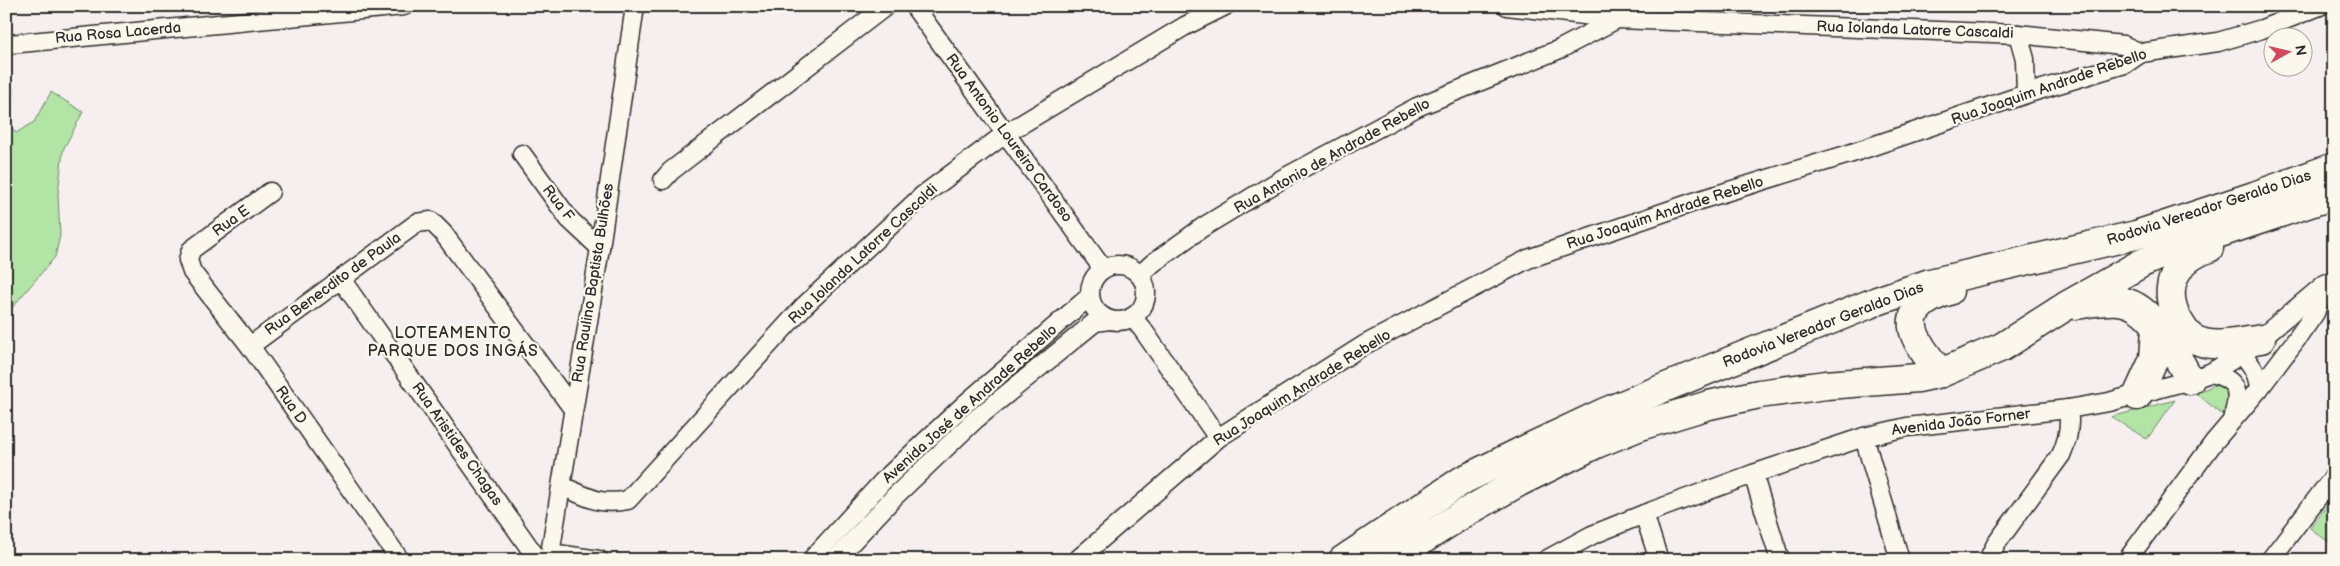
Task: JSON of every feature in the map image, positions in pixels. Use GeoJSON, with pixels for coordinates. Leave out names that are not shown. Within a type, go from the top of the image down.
{"type":"FeatureCollection","features":[{"type":"Feature","properties":{"kind":"main road","name":"Rodovia Vereador Geraldo Dias"},"geometry":{"type":"LineString","coordinates":[[1343,560],[1463,480],[1605,412],[1877,301],[1930,283],[2136,235],[2254,196],[2334,166]]}},
{"type":"Feature","properties":{"kind":"main road","name":"Rodovia Vereador Geraldo Dias"},"geometry":{"type":"LineString","coordinates":[[1391,560],[1463,514],[1519,482],[1596,444],[1666,417],[1759,394],[1826,385],[1918,378],[1941,373],[2002,347],[2066,306],[2142,263],[2181,246],[2334,195]]}},
{"type":"Feature","properties":{"kind":"main road"},"geometry":{"type":"LineString","coordinates":[[2245,225],[2230,240],[2199,251],[2184,260],[2174,274],[2170,290],[2173,310],[2183,329],[2192,338],[2208,344],[2252,347]]}},
{"type":"Feature","properties":{"kind":"main road"},"geometry":{"type":"LineString","coordinates":[[1941,373],[1918,342],[1912,316],[1918,306],[1932,296],[1970,283],[1984,271]]}},
{"type":"Feature","properties":{"kind":"main road"},"geometry":{"type":"LineString","coordinates":[[2066,306],[2119,301],[2131,304],[2142,310],[2170,346],[2200,376]]}},
{"type":"Feature","properties":{"kind":"main road"},"geometry":{"type":"LineString","coordinates":[[2136,396],[2154,359],[2156,328]]}},
{"type":"Feature","properties":{"kind":"street","name":"Rua Rosa Lacerda"},"geometry":{"type":"LineString","coordinates":[[10,44],[404,6]]}},
{"type":"Feature","properties":{"kind":"street","name":"Rua Raulino Baptista Bulhões"},"geometry":{"type":"LineString","coordinates":[[546,557],[562,486],[600,248],[635,6]]}},
{"type":"Feature","properties":{"kind":"street"},"geometry":{"type":"LineString","coordinates":[[663,180],[671,171],[886,6]]}},
{"type":"Feature","properties":{"kind":"street","name":"Rua Antonio Loureiro Cardoso"},"geometry":{"type":"LineString","coordinates":[[914,6],[1104,269]]}},
{"type":"Feature","properties":{"kind":"street","name":"Rua Iolanda Latorre Cascaldi"},"geometry":{"type":"LineString","coordinates":[[562,486],[595,500],[611,504],[628,500],[804,306],[922,196],[1005,134],[1185,26],[1225,6]]}},
{"type":"Feature","properties":{"kind":"street","name":"Rua Iolanda Latorre Cascaldi"},"geometry":{"type":"LineString","coordinates":[[1507,6],[2018,34],[2123,45],[2141,53]]}},
{"type":"Feature","properties":{"kind":"street","name":"Rua Joaquim Andrade Rebello"},"geometry":{"type":"LineString","coordinates":[[1077,560],[1218,438],[1364,346],[1528,259],[1700,200],[1849,154],[2026,94],[2125,64],[2141,53],[2218,42],[2262,29],[2320,6]]}},
{"type":"Feature","properties":{"kind":"street","name":"Rua Antonio de Andrade Rebello"},"geometry":{"type":"LineString","coordinates":[[1140,275],[1153,263],[1204,227],[1282,179],[1417,107],[1560,49],[1618,12]]}},
{"type":"Feature","properties":{"kind":"street"},"geometry":{"type":"LineString","coordinates":[[2018,34],[2025,59],[2026,94]]}},
{"type":"Feature","properties":{"kind":"street","name":"Rua F"},"geometry":{"type":"LineString","coordinates":[[522,154],[569,219],[600,248]]}},
{"type":"Feature","properties":{"kind":"street","name":"Rua E"},"geometry":{"type":"LineString","coordinates":[[191,250],[270,192]]}},
{"type":"Feature","properties":{"kind":"street","name":"Rua Benecdito de Paula"},"geometry":{"type":"LineString","coordinates":[[250,346],[417,223],[431,221],[444,232],[573,409]]}},
{"type":"Feature","properties":{"kind":"street","name":"Rua D"},"geometry":{"type":"LineString","coordinates":[[191,250],[188,260],[192,272],[250,346],[400,560]]}},
{"type":"Feature","properties":{"kind":"street"},"geometry":{"type":"LineString","coordinates":[[1111,266],[1127,266],[1140,275],[1144,282],[1145,298],[1138,312],[1132,317],[1117,321],[1109,320],[1096,310],[1090,296],[1093,280],[1104,269],[1111,266]]}},
{"type":"Feature","properties":{"kind":"street","name":"Rua Aristides Chagas"},"geometry":{"type":"LineString","coordinates":[[341,279],[546,557]]}},
{"type":"Feature","properties":{"kind":"street"},"geometry":{"type":"LineString","coordinates":[[2127,560],[2214,442],[2259,390],[2315,313],[2329,282]]}},
{"type":"Feature","properties":{"kind":"street","name":"Avenida João Forner"},"geometry":{"type":"LineString","coordinates":[[1546,560],[1592,535],[1644,514],[1753,474],[1864,437],[1907,426],[2068,410],[2136,396],[2200,376],[2252,347],[2329,282]]}},
{"type":"Feature","properties":{"kind":"street","name":"Avenida José de Andrade Rebello"},"geometry":{"type":"LineString","coordinates":[[811,560],[883,482],[965,404],[1090,296]]}},
{"type":"Feature","properties":{"kind":"street"},"geometry":{"type":"LineString","coordinates":[[1132,317],[1144,330],[1218,438]]}},
{"type":"Feature","properties":{"kind":"street","name":"Avenida José de Andrade Rebello"},"geometry":{"type":"LineString","coordinates":[[835,560],[894,498],[976,419],[1095,322],[1109,320]]}},
{"type":"Feature","properties":{"kind":"street"},"geometry":{"type":"LineString","coordinates":[[2252,347],[2252,365],[2258,377],[2259,390]]}},
{"type":"Feature","properties":{"kind":"street"},"geometry":{"type":"LineString","coordinates":[[2200,376],[2232,381],[2236,389],[2237,402],[2231,424]]}},
{"type":"Feature","properties":{"kind":"street"},"geometry":{"type":"LineString","coordinates":[[1988,560],[1996,544],[2061,455],[2067,443],[2069,430],[2068,410]]}},
{"type":"Feature","properties":{"kind":"street"},"geometry":{"type":"LineString","coordinates":[[1864,437],[1900,560]]}},
{"type":"Feature","properties":{"kind":"street"},"geometry":{"type":"LineString","coordinates":[[1753,474],[1780,560]]}},
{"type":"Feature","properties":{"kind":"street"},"geometry":{"type":"LineString","coordinates":[[2270,560],[2334,476]]}},
{"type":"Feature","properties":{"kind":"street"},"geometry":{"type":"LineString","coordinates":[[1644,514],[1660,560]]}},
{"type":"Feature","properties":{"kind":"street"},"geometry":{"type":"LineString","coordinates":[[546,557],[599,560]]}},
{"type":"Feature","properties":{"kind":"green space"},"geometry":{"type":"Polygon","coordinates":[[[11,88],[14,88],[10,126],[16,133],[34,122],[51,92],[83,112],[63,150],[58,194],[60,236],[55,257],[10,310],[6,312],[6,94],[11,88]]]}},
{"type":"Feature","properties":{"kind":"green space"},"geometry":{"type":"Polygon","coordinates":[[[2232,381],[2226,418],[2196,393],[2219,383],[2232,381]]]}},
{"type":"Feature","properties":{"kind":"green space"},"geometry":{"type":"Polygon","coordinates":[[[2175,400],[2147,439],[2111,417],[2175,400]]]}},
{"type":"Feature","properties":{"kind":"green space"},"geometry":{"type":"Polygon","coordinates":[[[2334,496],[2334,546],[2310,528],[2334,496]]]}},
{"type":"Feature","properties":{"kind":"district","name":"LOTEAMENTO PARQUE DOS INGÁS"},"geometry":{"type":"Point","coordinates":[453,342]}}]}
